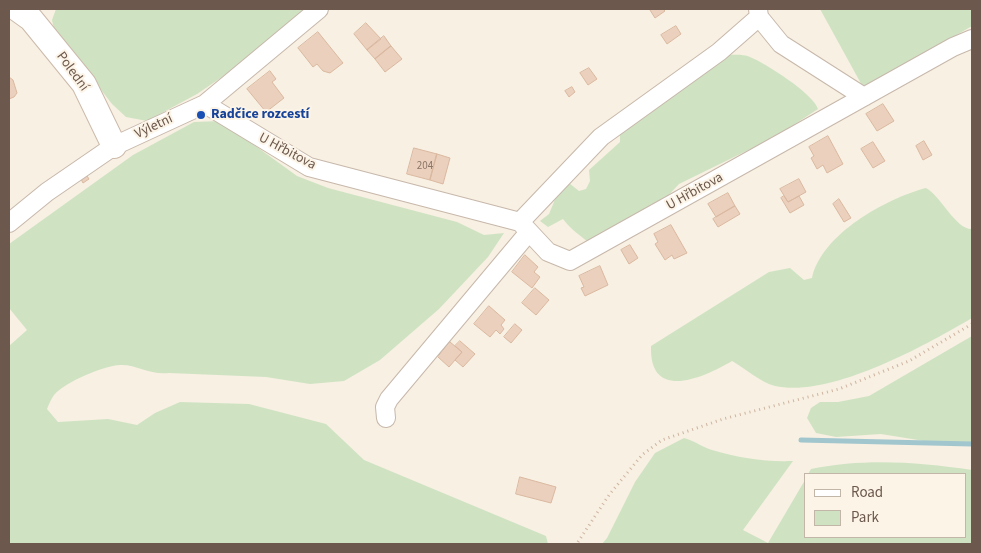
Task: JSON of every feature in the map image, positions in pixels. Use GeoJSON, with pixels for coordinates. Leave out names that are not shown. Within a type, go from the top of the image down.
{"type":"FeatureCollection","features":[{"type":"Feature","properties":{"kind":"street","name":"Polední"},"geometry":{"type":"LineString","coordinates":[[17,9],[31,19],[84,84],[114,146]]}},
{"type":"Feature","properties":{"kind":"street","name":"Výletní"},"geometry":{"type":"LineString","coordinates":[[9,223],[46,192],[114,146],[205,104],[320,9]]}},
{"type":"Feature","properties":{"kind":"street"},"geometry":{"type":"LineString","coordinates":[[386,418],[385,407],[389,399],[525,227],[601,137],[719,52],[759,13],[781,44],[864,97]]}},
{"type":"Feature","properties":{"kind":"street","name":"U Hřbitova"},"geometry":{"type":"LineString","coordinates":[[205,104],[309,167],[525,227],[548,252],[570,261],[953,47],[972,39]]}},
{"type":"Feature","properties":{"kind":"path"},"geometry":{"type":"LineString","coordinates":[[578,542],[609,495],[642,455],[662,440],[723,419],[839,389],[909,361],[972,324]]}},
{"type":"Feature","properties":{"kind":"green space"},"geometry":{"type":"Polygon","coordinates":[[[56,9],[307,9],[225,75],[197,94],[147,121],[126,117],[112,104],[54,29],[52,20],[56,9]]]}},
{"type":"Feature","properties":{"kind":"green space"},"geometry":{"type":"Polygon","coordinates":[[[820,9],[972,9],[972,26],[864,89],[820,9]]]}},
{"type":"Feature","properties":{"kind":"green space"},"geometry":{"type":"Polygon","coordinates":[[[726,55],[747,56],[757,60],[808,95],[818,109],[775,137],[679,184],[664,200],[590,244],[563,219],[548,227],[540,221],[549,214],[556,197],[569,183],[579,191],[586,189],[590,181],[589,170],[620,142],[620,132],[726,55]]]}},
{"type":"Feature","properties":{"kind":"green space"},"geometry":{"type":"Polygon","coordinates":[[[221,121],[297,176],[328,188],[457,222],[484,235],[504,233],[488,257],[439,309],[380,360],[344,381],[310,384],[266,377],[162,373],[120,365],[75,380],[54,395],[47,409],[58,422],[108,419],[137,425],[155,413],[180,402],[249,404],[326,424],[364,460],[546,536],[548,544],[9,544],[9,346],[27,330],[9,308],[9,244],[133,155],[194,122],[221,121]]]}},
{"type":"Feature","properties":{"kind":"green space"},"geometry":{"type":"Polygon","coordinates":[[[926,188],[932,192],[954,219],[966,228],[972,229],[972,318],[929,342],[876,367],[823,384],[798,388],[775,386],[759,379],[732,361],[708,373],[681,381],[669,380],[659,375],[653,364],[651,346],[769,272],[790,268],[804,280],[812,278],[818,262],[828,247],[857,221],[892,201],[926,188]]]}},
{"type":"Feature","properties":{"kind":"green space"},"geometry":{"type":"Polygon","coordinates":[[[972,336],[972,443],[924,441],[881,434],[836,437],[816,433],[807,418],[811,408],[820,402],[838,402],[869,396],[972,336]]]}},
{"type":"Feature","properties":{"kind":"green space"},"geometry":{"type":"Polygon","coordinates":[[[684,438],[708,449],[732,455],[762,460],[793,461],[743,530],[768,543],[804,482],[804,538],[966,538],[966,473],[809,473],[811,469],[871,462],[912,463],[972,470],[972,544],[602,544],[607,538],[635,482],[655,453],[684,438]]]}},
{"type":"Feature","properties":{"kind":"building"},"geometry":{"type":"Polygon","coordinates":[[[663,9],[665,11],[655,18],[650,10],[663,9]]]}},
{"type":"Feature","properties":{"kind":"building"},"geometry":{"type":"Polygon","coordinates":[[[366,23],[381,39],[367,50],[354,34],[366,23]]]}},
{"type":"Feature","properties":{"kind":"building"},"geometry":{"type":"Polygon","coordinates":[[[676,26],[681,34],[667,44],[661,35],[676,26]]]}},
{"type":"Feature","properties":{"kind":"building"},"geometry":{"type":"Polygon","coordinates":[[[318,32],[343,63],[330,73],[323,71],[317,64],[313,67],[298,48],[318,32]]]}},
{"type":"Feature","properties":{"kind":"building"},"geometry":{"type":"Polygon","coordinates":[[[384,36],[391,46],[375,59],[367,50],[384,36]]]}},
{"type":"Feature","properties":{"kind":"building"},"geometry":{"type":"Polygon","coordinates":[[[391,46],[402,59],[385,72],[375,59],[391,46]]]}},
{"type":"Feature","properties":{"kind":"building"},"geometry":{"type":"Polygon","coordinates":[[[589,68],[597,79],[588,85],[580,73],[589,68]]]}},
{"type":"Feature","properties":{"kind":"building"},"geometry":{"type":"Polygon","coordinates":[[[270,71],[276,79],[272,82],[284,98],[266,112],[247,89],[270,71]]]}},
{"type":"Feature","properties":{"kind":"building"},"geometry":{"type":"Polygon","coordinates":[[[9,77],[13,80],[17,93],[9,99],[9,77]]]}},
{"type":"Feature","properties":{"kind":"building"},"geometry":{"type":"Polygon","coordinates":[[[572,87],[575,92],[569,97],[565,91],[572,87]]]}},
{"type":"Feature","properties":{"kind":"building"},"geometry":{"type":"Polygon","coordinates":[[[883,104],[894,121],[877,131],[866,114],[883,104]]]}},
{"type":"Feature","properties":{"kind":"building"},"geometry":{"type":"Polygon","coordinates":[[[828,136],[843,164],[827,173],[823,165],[817,169],[811,158],[814,156],[809,147],[828,136]]]}},
{"type":"Feature","properties":{"kind":"building"},"geometry":{"type":"Polygon","coordinates":[[[924,141],[932,155],[923,160],[916,146],[924,141]]]}},
{"type":"Feature","properties":{"kind":"building"},"geometry":{"type":"Polygon","coordinates":[[[873,142],[885,161],[873,168],[861,149],[873,142]]]}},
{"type":"Feature","properties":{"kind":"building"},"geometry":{"type":"Polygon","coordinates":[[[414,148],[437,154],[430,180],[407,174],[414,148]]]}},
{"type":"Feature","properties":{"kind":"building"},"geometry":{"type":"Polygon","coordinates":[[[437,154],[450,158],[443,184],[430,180],[437,154]]]}},
{"type":"Feature","properties":{"kind":"building"},"geometry":{"type":"Polygon","coordinates":[[[85,173],[89,179],[83,183],[80,177],[85,173]]]}},
{"type":"Feature","properties":{"kind":"building"},"geometry":{"type":"Polygon","coordinates":[[[799,179],[806,192],[788,202],[780,189],[799,179]]]}},
{"type":"Feature","properties":{"kind":"building"},"geometry":{"type":"Polygon","coordinates":[[[728,193],[735,206],[716,217],[708,204],[728,193]]]}},
{"type":"Feature","properties":{"kind":"building"},"geometry":{"type":"Polygon","coordinates":[[[784,196],[788,202],[799,196],[804,205],[790,213],[781,198],[784,196]]]}},
{"type":"Feature","properties":{"kind":"building"},"geometry":{"type":"Polygon","coordinates":[[[839,199],[851,218],[844,222],[833,204],[839,199]]]}},
{"type":"Feature","properties":{"kind":"building"},"geometry":{"type":"Polygon","coordinates":[[[735,206],[740,214],[718,227],[713,219],[735,206]]]}},
{"type":"Feature","properties":{"kind":"building"},"geometry":{"type":"Polygon","coordinates":[[[671,225],[687,253],[674,259],[672,255],[665,260],[655,244],[658,242],[654,234],[671,225]]]}},
{"type":"Feature","properties":{"kind":"building"},"geometry":{"type":"Polygon","coordinates":[[[630,245],[638,258],[629,264],[621,250],[630,245]]]}},
{"type":"Feature","properties":{"kind":"building"},"geometry":{"type":"Polygon","coordinates":[[[525,255],[538,267],[534,272],[540,277],[532,288],[512,272],[525,255]]]}},
{"type":"Feature","properties":{"kind":"building"},"geometry":{"type":"Polygon","coordinates":[[[600,266],[608,285],[585,296],[581,288],[584,287],[579,276],[600,266]]]}},
{"type":"Feature","properties":{"kind":"building"},"geometry":{"type":"Polygon","coordinates":[[[535,288],[549,300],[536,315],[522,303],[535,288]]]}},
{"type":"Feature","properties":{"kind":"building"},"geometry":{"type":"Polygon","coordinates":[[[489,306],[505,320],[501,325],[504,329],[500,334],[496,330],[490,337],[474,324],[489,306]]]}},
{"type":"Feature","properties":{"kind":"building"},"geometry":{"type":"Polygon","coordinates":[[[515,324],[522,330],[511,343],[504,337],[515,324]]]}},
{"type":"Feature","properties":{"kind":"building"},"geometry":{"type":"Polygon","coordinates":[[[460,341],[475,354],[463,367],[455,360],[462,352],[455,346],[460,341]]]}},
{"type":"Feature","properties":{"kind":"building"},"geometry":{"type":"Polygon","coordinates":[[[450,342],[462,352],[449,367],[438,357],[450,342]]]}},
{"type":"Feature","properties":{"kind":"building"},"geometry":{"type":"Polygon","coordinates":[[[520,477],[556,487],[551,503],[516,494],[520,477]]]}},
{"type":"Feature","properties":{"kind":"waterway"},"geometry":{"type":"LineString","coordinates":[[801,440],[972,444]]}},
{"type":"Feature","properties":{"kind":"place","name":"Radčice rozcestí"},"geometry":{"type":"Point","coordinates":[201,115]}}]}
